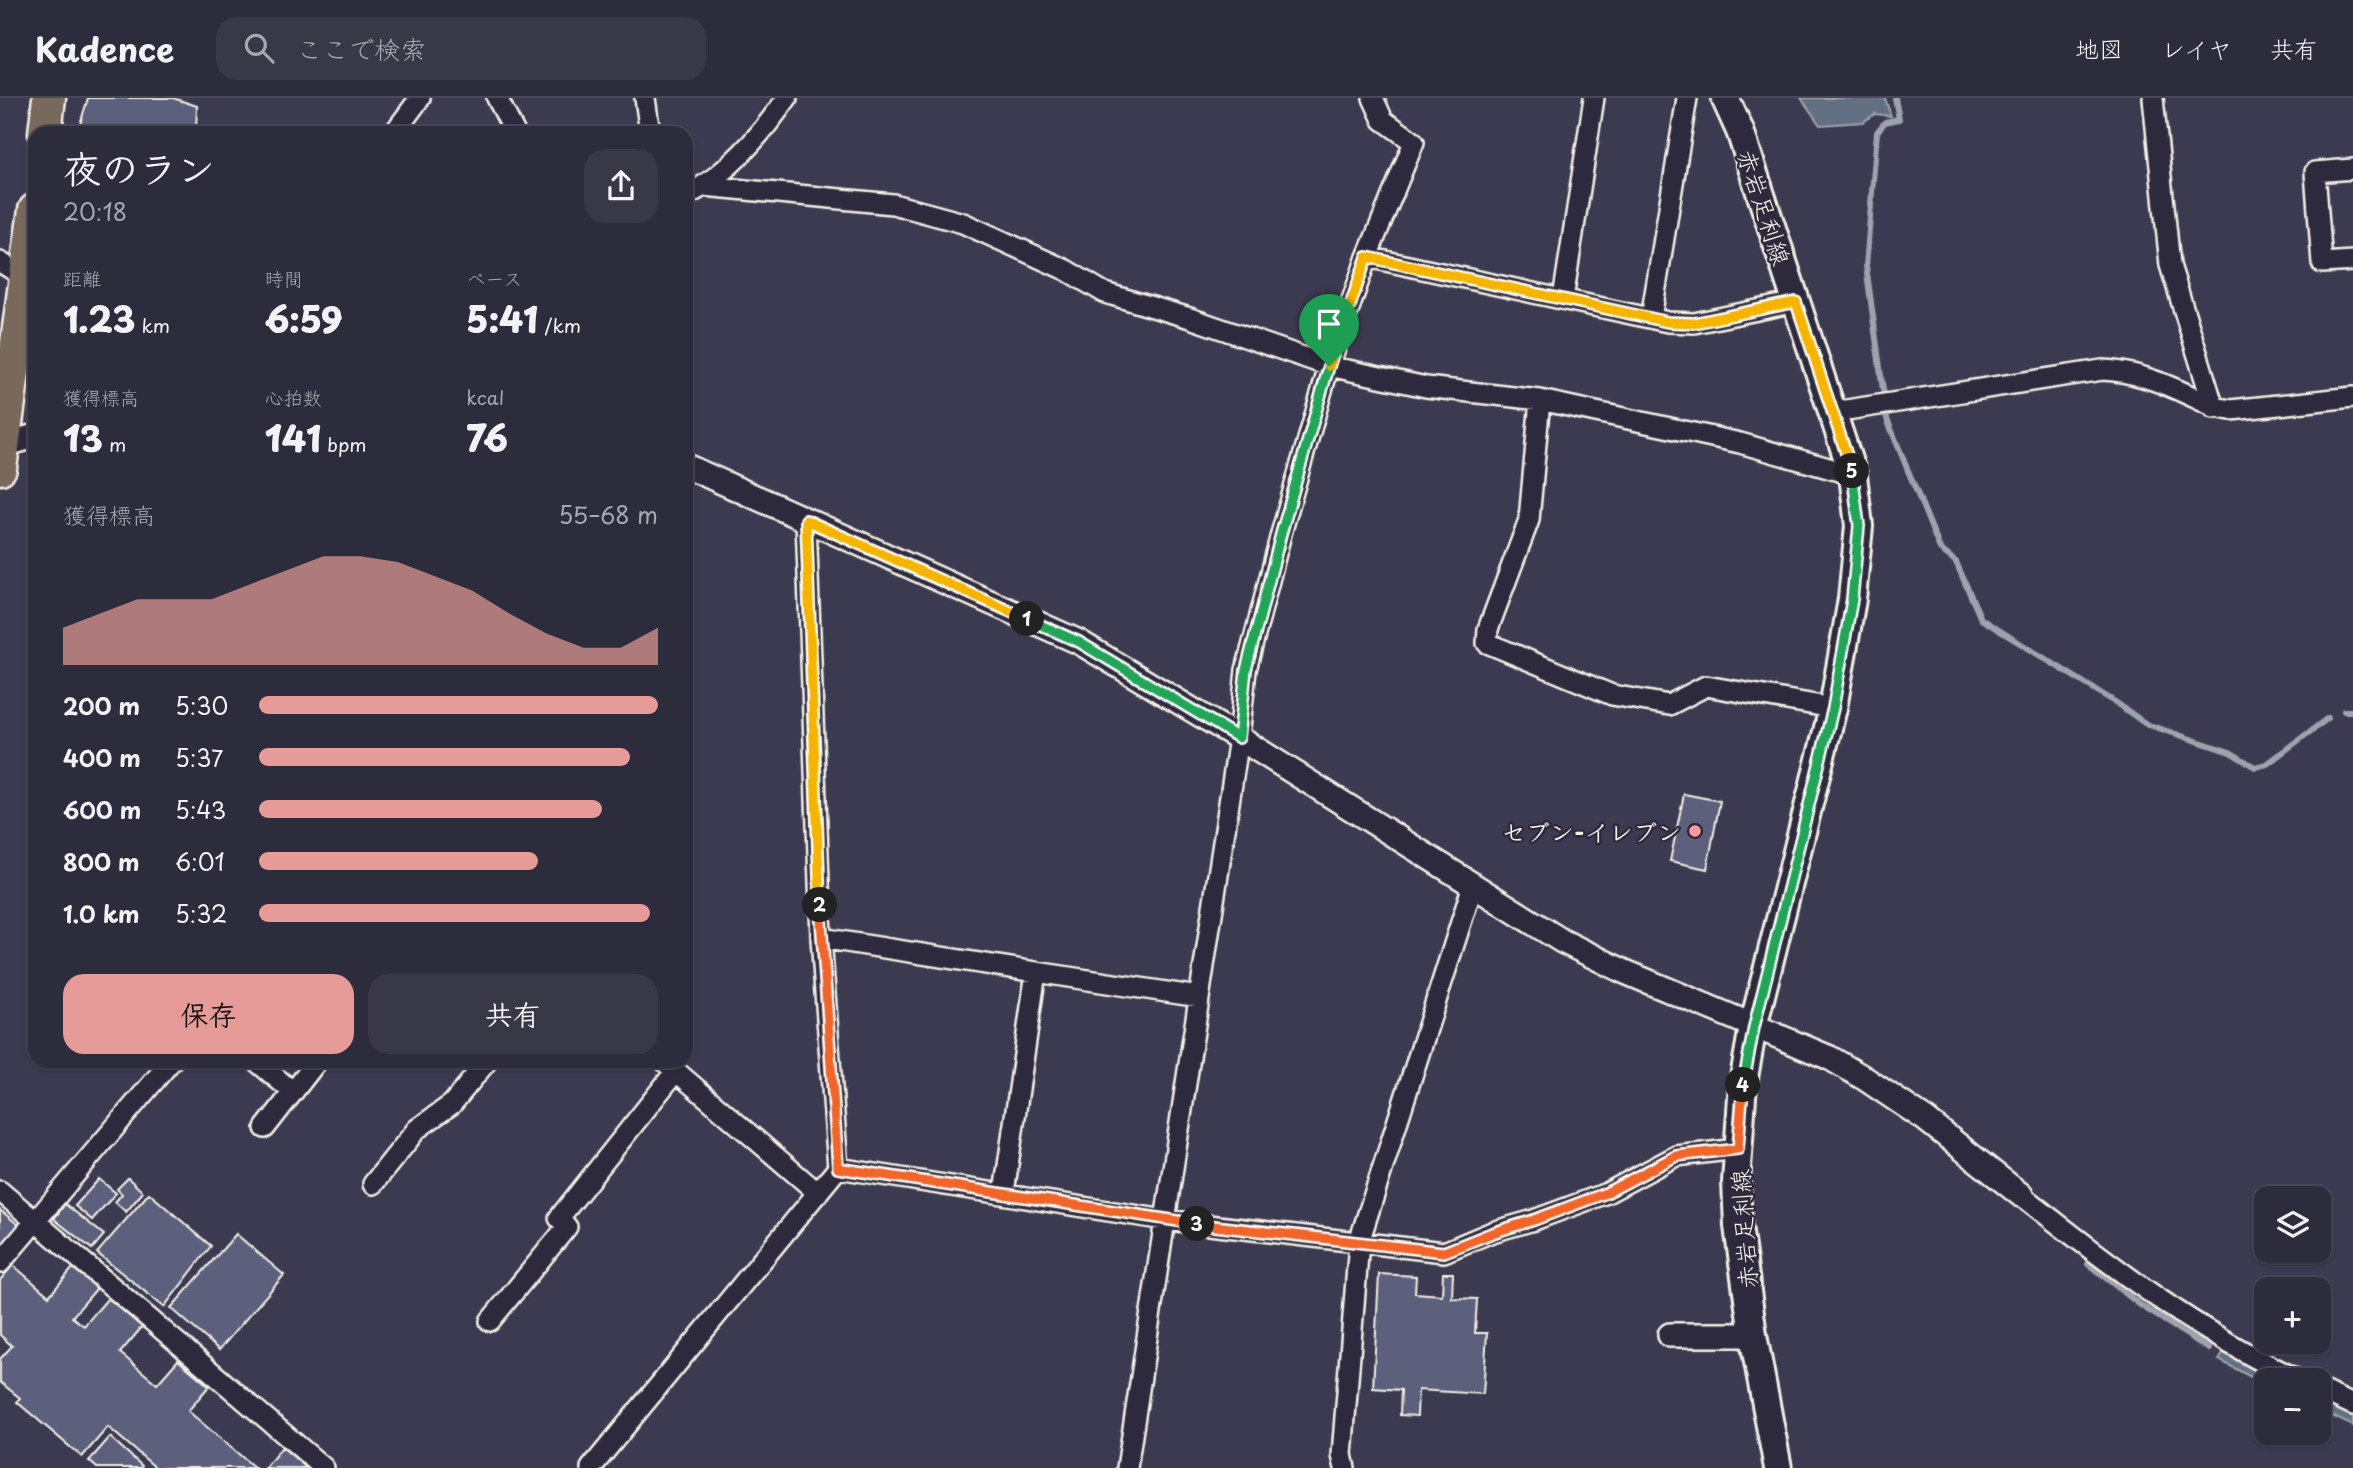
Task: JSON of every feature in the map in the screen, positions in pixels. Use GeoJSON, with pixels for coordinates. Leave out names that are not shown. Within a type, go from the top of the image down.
{"type":"FeatureCollection","features":[{"type":"Feature","properties":{"kind":"highway"},"geometry":{"type":"LineString","coordinates":[[46,126],[49,98]]}},
{"type":"Feature","properties":{"kind":"highway"},"geometry":{"type":"LineString","coordinates":[[1,453],[27,336],[13,270],[28,229]]}},
{"type":"Feature","properties":{"kind":"main road","name":"赤岩足利線"},"geometry":{"type":"LineString","coordinates":[[1726,98],[1740,131],[1834,412],[1853,475],[1859,526],[1852,599],[1833,708],[1754,1027],[1743,1083],[1738,1149],[1738,1226],[1778,1468]]}},
{"type":"Feature","properties":{"kind":"street"},"geometry":{"type":"LineString","coordinates":[[399,126],[420,98]]}},
{"type":"Feature","properties":{"kind":"street"},"geometry":{"type":"LineString","coordinates":[[497,98],[511,126]]}},
{"type":"Feature","properties":{"kind":"street"},"geometry":{"type":"LineString","coordinates":[[645,98],[649,126]]}},
{"type":"Feature","properties":{"kind":"street"},"geometry":{"type":"LineString","coordinates":[[693,192],[704,186],[761,136],[787,98]]}},
{"type":"Feature","properties":{"kind":"street"},"geometry":{"type":"LineString","coordinates":[[1127,1468],[1239,738],[1246,670],[1329,366],[1367,257],[1414,142],[1383,120],[1373,98]]}},
{"type":"Feature","properties":{"kind":"street"},"geometry":{"type":"LineString","coordinates":[[1563,299],[1594,98]]}},
{"type":"Feature","properties":{"kind":"street"},"geometry":{"type":"LineString","coordinates":[[1651,318],[1687,98]]}},
{"type":"Feature","properties":{"kind":"street"},"geometry":{"type":"LineString","coordinates":[[2153,98],[2171,265],[2214,408]]}},
{"type":"Feature","properties":{"kind":"street"},"geometry":{"type":"LineString","coordinates":[[2353,169],[2315,172],[2322,262],[2353,261]]}},
{"type":"Feature","properties":{"kind":"street"},"geometry":{"type":"LineString","coordinates":[[704,186],[893,204],[963,223],[1066,270],[1105,293],[1189,317],[1329,366],[1426,387],[1540,400],[1740,443],[1853,475]]}},
{"type":"Feature","properties":{"kind":"street"},"geometry":{"type":"LineString","coordinates":[[1367,257],[1668,322],[1694,323],[1796,302]]}},
{"type":"Feature","properties":{"kind":"street"},"geometry":{"type":"LineString","coordinates":[[1834,412],[2102,370],[2122,370],[2148,378],[2214,408],[2231,410],[2353,397]]}},
{"type":"Feature","properties":{"kind":"street"},"geometry":{"type":"LineString","coordinates":[[1540,400],[1528,520],[1488,629],[1487,643],[1612,695],[1669,705],[1706,686],[1833,708]]}},
{"type":"Feature","properties":{"kind":"street"},"geometry":{"type":"LineString","coordinates":[[1,453],[28,440]]}},
{"type":"Feature","properties":{"kind":"street"},"geometry":{"type":"LineString","coordinates":[[693,469],[1079,642],[1239,738],[1562,941],[1623,971],[1829,1058],[1925,1119],[2167,1306],[2222,1341],[2275,1368]]}},
{"type":"Feature","properties":{"kind":"street"},"geometry":{"type":"LineString","coordinates":[[591,1468],[838,1168],[821,938],[806,520]]}},
{"type":"Feature","properties":{"kind":"street"},"geometry":{"type":"LineString","coordinates":[[1345,1468],[1342,1455],[1359,1242],[1473,885]]}},
{"type":"Feature","properties":{"kind":"street"},"geometry":{"type":"LineString","coordinates":[[821,938],[1199,997]]}},
{"type":"Feature","properties":{"kind":"street"},"geometry":{"type":"LineString","coordinates":[[1004,1193],[1036,972]]}},
{"type":"Feature","properties":{"kind":"street"},"geometry":{"type":"LineString","coordinates":[[0,1263],[165,1068]]}},
{"type":"Feature","properties":{"kind":"street"},"geometry":{"type":"LineString","coordinates":[[265,1068],[293,1092]]}},
{"type":"Feature","properties":{"kind":"street"},"geometry":{"type":"LineString","coordinates":[[265,1128],[312,1068]]}},
{"type":"Feature","properties":{"kind":"street"},"geometry":{"type":"LineString","coordinates":[[370,1185],[417,1129],[452,1104],[481,1068]]}},
{"type":"Feature","properties":{"kind":"street"},"geometry":{"type":"LineString","coordinates":[[490,1321],[567,1227],[559,1218],[668,1068]]}},
{"type":"Feature","properties":{"kind":"street"},"geometry":{"type":"LineString","coordinates":[[671,1068],[818,1193]]}},
{"type":"Feature","properties":{"kind":"street"},"geometry":{"type":"LineString","coordinates":[[838,1168],[1165,1220],[1444,1252],[1606,1193],[1676,1156],[1738,1149]]}},
{"type":"Feature","properties":{"kind":"street"},"geometry":{"type":"LineString","coordinates":[[0,1191],[324,1468]]}},
{"type":"Feature","properties":{"kind":"street"},"geometry":{"type":"LineString","coordinates":[[1670,1335],[1754,1335]]}},
{"type":"Feature","properties":{"kind":"street"},"geometry":{"type":"LineString","coordinates":[[2331,1395],[2353,1405]]}},
{"type":"Feature","properties":{"kind":"water"},"geometry":{"type":"Polygon","coordinates":[[[1801,98],[1885,98],[1891,116],[1875,114],[1863,122],[1820,125],[1801,98]]]}},
{"type":"Feature","properties":{"kind":"water"},"geometry":{"type":"Polygon","coordinates":[[[2226,1349],[2265,1368],[2254,1368],[2254,1379],[2219,1360],[2226,1349]]]}},
{"type":"Feature","properties":{"kind":"water"},"geometry":{"type":"Polygon","coordinates":[[[2331,1399],[2353,1409],[2353,1426],[2331,1416],[2331,1399]]]}},
{"type":"Feature","properties":{"kind":"building"},"geometry":{"type":"Polygon","coordinates":[[[88,98],[173,98],[197,106],[196,126],[80,124],[88,98]]]}},
{"type":"Feature","properties":{"kind":"building","name":"セブン-イレブン"},"geometry":{"type":"Polygon","coordinates":[[[1684,794],[1720,801],[1707,869],[1670,861],[1684,794]]]}},
{"type":"Feature","properties":{"kind":"building"},"geometry":{"type":"Polygon","coordinates":[[[128,1178],[143,1192],[126,1212],[115,1202],[122,1194],[117,1189],[128,1178]]]}},
{"type":"Feature","properties":{"kind":"building"},"geometry":{"type":"Polygon","coordinates":[[[99,1179],[116,1193],[92,1220],[75,1206],[99,1179]]]}},
{"type":"Feature","properties":{"kind":"building"},"geometry":{"type":"Polygon","coordinates":[[[149,1193],[211,1246],[164,1307],[97,1253],[149,1193]]]}},
{"type":"Feature","properties":{"kind":"building"},"geometry":{"type":"Polygon","coordinates":[[[65,1204],[104,1235],[92,1249],[54,1219],[65,1204]]]}},
{"type":"Feature","properties":{"kind":"building"},"geometry":{"type":"Polygon","coordinates":[[[0,1210],[20,1226],[0,1250],[0,1210]]]}},
{"type":"Feature","properties":{"kind":"building"},"geometry":{"type":"Polygon","coordinates":[[[236,1234],[284,1275],[219,1350],[171,1308],[236,1234]]]}},
{"type":"Feature","properties":{"kind":"building"},"geometry":{"type":"Polygon","coordinates":[[[13,1265],[49,1296],[73,1268],[97,1288],[72,1317],[84,1326],[108,1298],[142,1327],[120,1353],[157,1384],[178,1360],[209,1386],[188,1411],[255,1468],[156,1468],[108,1427],[82,1457],[17,1402],[20,1398],[0,1382],[0,1359],[12,1346],[0,1335],[0,1280],[13,1265]]]}},
{"type":"Feature","properties":{"kind":"building"},"geometry":{"type":"Polygon","coordinates":[[[1443,1273],[1453,1273],[1452,1298],[1477,1299],[1475,1333],[1487,1333],[1483,1394],[1418,1390],[1417,1416],[1400,1415],[1401,1390],[1373,1388],[1379,1274],[1416,1276],[1415,1293],[1442,1295],[1443,1273]]]}},
{"type":"Feature","properties":{"kind":"building"},"geometry":{"type":"Polygon","coordinates":[[[110,1437],[142,1466],[141,1468],[97,1468],[89,1461],[110,1437]]]}},
{"type":"Feature","properties":{"kind":"building"},"geometry":{"type":"Polygon","coordinates":[[[282,1447],[307,1468],[265,1468],[282,1447]]]}},
{"type":"Feature","properties":{"kind":"waterway"},"geometry":{"type":"LineString","coordinates":[[1895,98],[1899,119],[1885,122],[1877,132],[1866,266],[1887,419],[1940,549],[1956,562],[1981,619],[2146,724],[2230,752],[2255,767],[2267,764],[2328,718]]}},
{"type":"Feature","properties":{"kind":"waterway"},"geometry":{"type":"LineString","coordinates":[[2344,711],[2353,711]]}},
{"type":"Feature","properties":{"kind":"waterway"},"geometry":{"type":"LineString","coordinates":[[2088,1264],[2140,1305],[2209,1349]]}},
{"type":"Feature","properties":{"kind":"place","name":"セブン-イレブン"},"geometry":{"type":"Point","coordinates":[1695,831]}},
{"type":"Feature","properties":{"kind":"route"},"geometry":{"type":"LineString","coordinates":[[1367,257],[1668,322],[1694,323],[1796,302],[1853,475],[1859,526],[1852,599],[1833,708],[1754,1027],[1743,1083],[1738,1149],[1676,1156],[1606,1193],[1444,1252],[1165,1220],[838,1168],[821,938],[806,520],[1079,642],[1239,738],[1246,670],[1329,366],[1367,257]]}}]}
